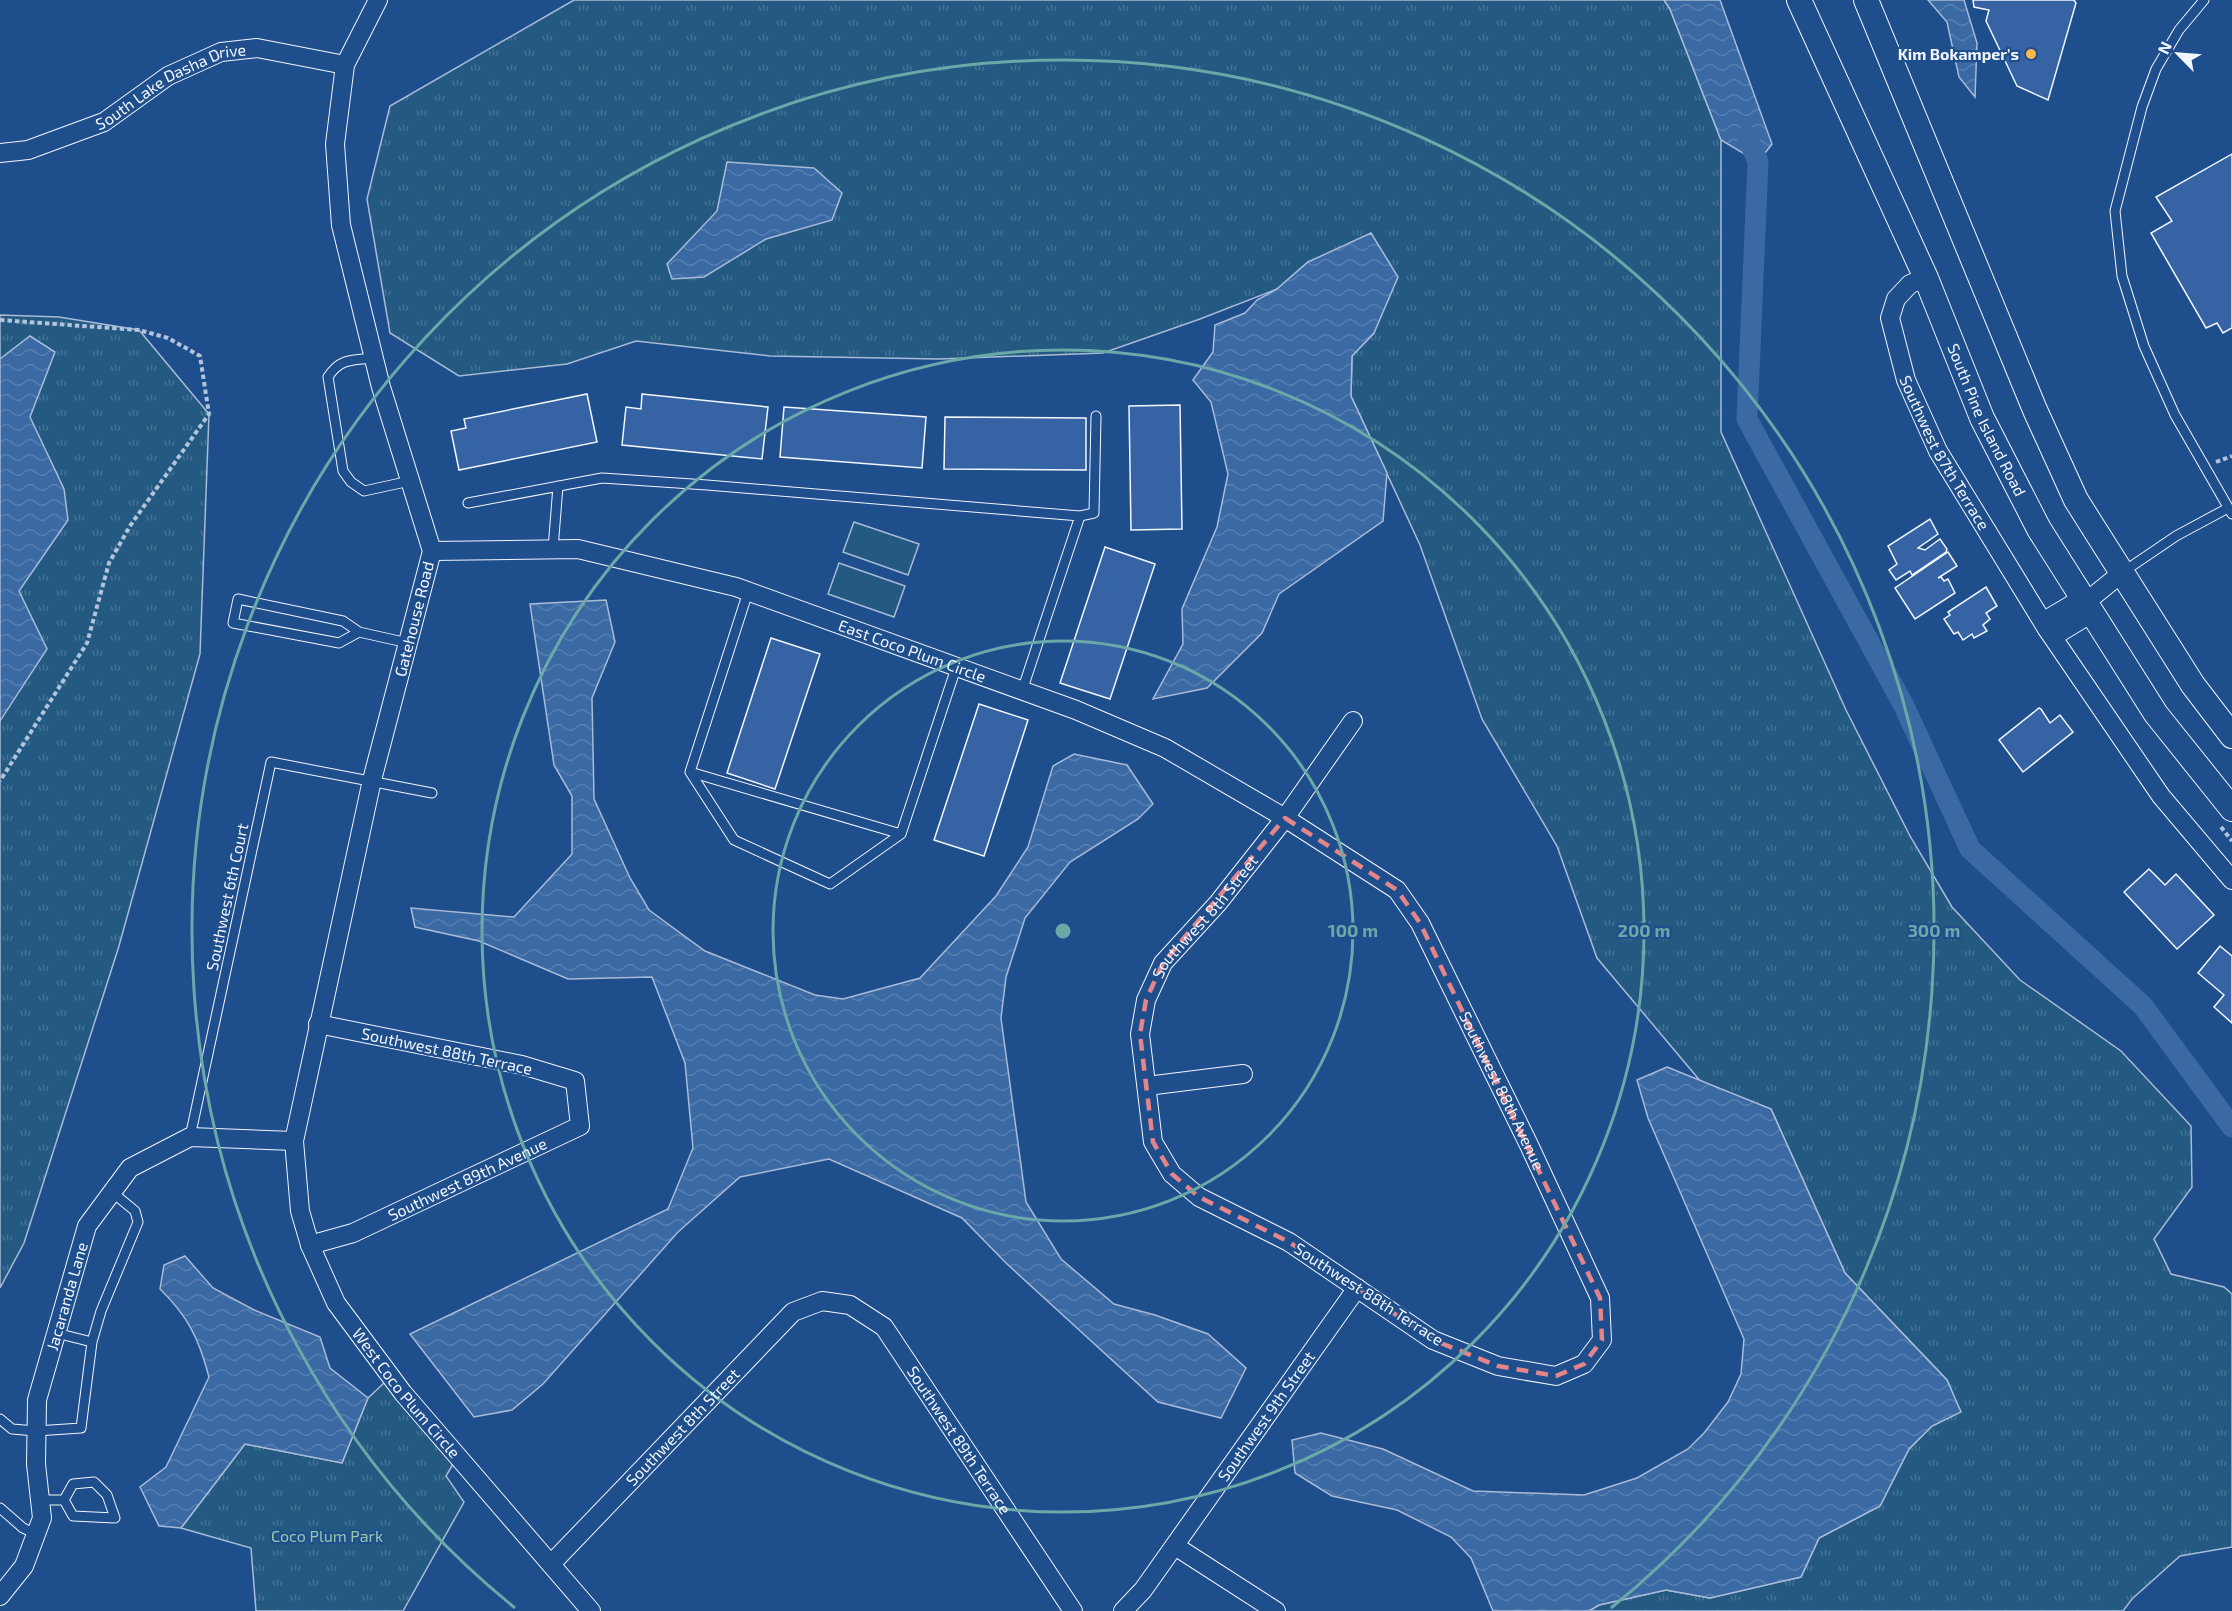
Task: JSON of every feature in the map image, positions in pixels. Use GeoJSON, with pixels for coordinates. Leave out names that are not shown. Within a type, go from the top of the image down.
{"type":"FeatureCollection","features":[{"type":"Feature","properties":{"kind":"main road","name":"South Pine Island Road"},"geometry":{"type":"LineString","coordinates":[[1799,0],[1926,278],[1982,418],[2039,529],[2156,714],[2232,809]]}},
{"type":"Feature","properties":{"kind":"main road"},"geometry":{"type":"LineString","coordinates":[[1866,0],[2035,410],[2076,500],[2193,685],[2232,736]]}},
{"type":"Feature","properties":{"kind":"street","name":"Gatehouse Road"},"geometry":{"type":"LineString","coordinates":[[294,1141],[372,780],[432,550],[374,358],[341,225],[335,144],[345,65],[378,0]]}},
{"type":"Feature","properties":{"kind":"street","name":"South Lake Dasha Drive"},"geometry":{"type":"LineString","coordinates":[[0,153],[28,150],[104,122],[168,76],[221,52],[256,48],[345,65]]}},
{"type":"Feature","properties":{"kind":"street","name":"Southwest 87th Terrace"},"geometry":{"type":"LineString","coordinates":[[1926,278],[1910,284],[1896,299],[1890,318],[1906,380],[1938,451],[2047,629],[2162,796],[2232,880]]}},
{"type":"Feature","properties":{"kind":"street","name":"East Coco Plum Circle"},"geometry":{"type":"LineString","coordinates":[[432,550],[578,549],[736,587],[1076,710],[1165,748],[1285,818],[1359,865]]}},
{"type":"Feature","properties":{"kind":"street"},"geometry":{"type":"LineString","coordinates":[[2047,629],[2049,618],[2076,602],[2086,602],[2123,572]]}},
{"type":"Feature","properties":{"kind":"street","name":"Southwest 8th Street"},"geometry":{"type":"LineString","coordinates":[[1153,1142],[1140,1034],[1146,1000],[1163,963],[1218,903],[1285,818],[1353,721]]}},
{"type":"Feature","properties":{"kind":"street","name":"Southwest 88th Avenue"},"geometry":{"type":"LineString","coordinates":[[1359,865],[1396,890],[1420,923],[1529,1145],[1600,1298],[1602,1340]]}},
{"type":"Feature","properties":{"kind":"street","name":"Southwest 88th Terrace"},"geometry":{"type":"LineString","coordinates":[[318,1024],[522,1065],[575,1081]]}},
{"type":"Feature","properties":{"kind":"street"},"geometry":{"type":"LineString","coordinates":[[1147,1086],[1243,1074]]}},
{"type":"Feature","properties":{"kind":"street","name":"Southwest 89th Avenue"},"geometry":{"type":"LineString","coordinates":[[310,1245],[353,1233],[580,1126],[575,1081]]}},
{"type":"Feature","properties":{"kind":"street","name":"Jacaranda Lane"},"geometry":{"type":"LineString","coordinates":[[0,1596],[24,1566],[42,1518],[36,1464],[37,1400],[87,1226],[130,1168],[190,1137],[294,1141]]}},
{"type":"Feature","properties":{"kind":"street","name":"West Coco Plum Circle"},"geometry":{"type":"LineString","coordinates":[[294,1141],[300,1211],[310,1245],[336,1303],[403,1393],[591,1611]]}},
{"type":"Feature","properties":{"kind":"street","name":"Southwest 88th Terrace"},"geometry":{"type":"LineString","coordinates":[[1153,1142],[1172,1174],[1199,1197],[1289,1242],[1433,1340],[1498,1366],[1556,1376],[1584,1364],[1602,1340]]}},
{"type":"Feature","properties":{"kind":"street","name":"Southwest 9th Street"},"geometry":{"type":"LineString","coordinates":[[1123,1611],[1143,1590],[1175,1546],[1357,1288]]}},
{"type":"Feature","properties":{"kind":"street","name":"Southwest 8th Street"},"geometry":{"type":"LineString","coordinates":[[551,1564],[794,1312],[822,1301]]}},
{"type":"Feature","properties":{"kind":"street","name":"Southwest 89th Terrace"},"geometry":{"type":"LineString","coordinates":[[822,1301],[850,1305],[884,1327],[1074,1611]]}},
{"type":"Feature","properties":{"kind":"street"},"geometry":{"type":"LineString","coordinates":[[1175,1546],[1276,1611]]}},
{"type":"Feature","properties":{"kind":"lane"},"geometry":{"type":"LineString","coordinates":[[2123,572],[2176,536],[2230,511],[2175,415],[2144,346],[2122,276],[2115,211],[2142,107],[2156,69],[2179,30],[2204,0]]}},
{"type":"Feature","properties":{"kind":"lane"},"geometry":{"type":"LineString","coordinates":[[374,358],[335,365],[328,377],[343,471],[351,482],[364,491],[410,481]]}},
{"type":"Feature","properties":{"kind":"lane"},"geometry":{"type":"LineString","coordinates":[[468,503],[602,478],[1080,516],[1094,513],[1096,416]]}},
{"type":"Feature","properties":{"kind":"lane"},"geometry":{"type":"LineString","coordinates":[[553,549],[558,486]]}},
{"type":"Feature","properties":{"kind":"lane"},"geometry":{"type":"LineString","coordinates":[[1022,691],[1080,516]]}},
{"type":"Feature","properties":{"kind":"lane"},"geometry":{"type":"LineString","coordinates":[[690,772],[748,592]]}},
{"type":"Feature","properties":{"kind":"lane"},"geometry":{"type":"LineString","coordinates":[[359,632],[339,643],[233,623],[238,599],[343,621],[359,632],[408,643]]}},
{"type":"Feature","properties":{"kind":"lane"},"geometry":{"type":"LineString","coordinates":[[690,772],[734,840],[830,884],[901,834],[956,668]]}},
{"type":"Feature","properties":{"kind":"lane","name":"Southwest 6th Court"},"geometry":{"type":"LineString","coordinates":[[190,1137],[271,762],[372,780]]}},
{"type":"Feature","properties":{"kind":"lane"},"geometry":{"type":"LineString","coordinates":[[690,772],[901,834]]}},
{"type":"Feature","properties":{"kind":"lane"},"geometry":{"type":"LineString","coordinates":[[372,780],[432,793]]}},
{"type":"Feature","properties":{"kind":"lane"},"geometry":{"type":"LineString","coordinates":[[0,1419],[12,1429],[36,1431],[81,1428],[92,1342],[101,1311],[138,1222],[135,1211],[112,1192]]}},
{"type":"Feature","properties":{"kind":"lane"},"geometry":{"type":"LineString","coordinates":[[56,1333],[92,1342]]}},
{"type":"Feature","properties":{"kind":"lane"},"geometry":{"type":"LineString","coordinates":[[94,1482],[106,1495],[115,1518],[73,1516],[64,1500],[73,1484],[94,1482]]}},
{"type":"Feature","properties":{"kind":"lane"},"geometry":{"type":"LineString","coordinates":[[40,1500],[64,1500]]}},
{"type":"Feature","properties":{"kind":"lane"},"geometry":{"type":"LineString","coordinates":[[0,1508],[23,1528],[36,1534]]}},
{"type":"Feature","properties":{"kind":"path"},"geometry":{"type":"LineString","coordinates":[[0,320],[139,330],[168,338],[200,356],[209,414],[130,526],[109,563],[87,643],[0,781]]}},
{"type":"Feature","properties":{"kind":"path"},"geometry":{"type":"LineString","coordinates":[[2215,463],[2232,456]]}},
{"type":"Feature","properties":{"kind":"highlighted area"},"geometry":{"type":"Polygon","coordinates":[[[1285,818],[1397,890],[1420,923],[1600,1298],[1602,1340],[1584,1364],[1556,1376],[1498,1366],[1433,1340],[1289,1242],[1199,1197],[1172,1174],[1153,1142],[1140,1034],[1146,1000],[1163,963],[1285,818]]]}},
{"type":"Feature","properties":{"kind":"green space"},"geometry":{"type":"Polygon","coordinates":[[[574,0],[1664,0],[1670,9],[1721,140],[1721,432],[1846,710],[1910,836],[1952,907],[2020,980],[2121,1051],[2191,1126],[2192,1187],[2154,1239],[2171,1274],[2224,1287],[2232,1294],[2232,1547],[2180,1556],[2132,1599],[2123,1611],[1589,1611],[1599,1605],[1666,1590],[1710,1598],[1801,1577],[1819,1538],[1880,1506],[1909,1449],[1932,1426],[1960,1412],[1947,1380],[1845,1273],[1771,1109],[1702,1083],[1597,958],[1557,846],[1482,719],[1420,545],[1351,396],[1352,356],[1374,333],[1308,262],[1277,289],[1103,353],[939,359],[770,356],[636,341],[567,364],[459,376],[390,333],[367,199],[390,106],[574,0]]]}},
{"type":"Feature","properties":{"kind":"green space"},"geometry":{"type":"Polygon","coordinates":[[[0,315],[59,317],[139,330],[209,414],[200,654],[119,946],[24,1243],[0,1288],[0,315]]]}},
{"type":"Feature","properties":{"kind":"green space"},"geometry":{"type":"Polygon","coordinates":[[[854,522],[919,544],[908,575],[843,552],[854,522]]]}},
{"type":"Feature","properties":{"kind":"green space"},"geometry":{"type":"Polygon","coordinates":[[[839,563],[905,586],[894,617],[828,594],[839,563]]]}},
{"type":"Feature","properties":{"kind":"green space","name":"Coco Plum Park"},"geometry":{"type":"Polygon","coordinates":[[[385,1382],[453,1464],[446,1476],[464,1502],[403,1611],[256,1611],[251,1548],[181,1528],[245,1444],[342,1463],[368,1398],[385,1382]]]}},
{"type":"Feature","properties":{"kind":"water"},"geometry":{"type":"Polygon","coordinates":[[[1664,0],[1720,0],[1772,144],[1758,162],[1721,140],[1670,9],[1664,0]]]}},
{"type":"Feature","properties":{"kind":"water"},"geometry":{"type":"Polygon","coordinates":[[[1928,0],[1964,0],[1977,43],[1975,97],[1959,77],[1947,22],[1928,0]]]}},
{"type":"Feature","properties":{"kind":"water"},"geometry":{"type":"Polygon","coordinates":[[[727,162],[814,168],[842,193],[832,220],[766,239],[704,277],[672,279],[667,264],[717,211],[727,162]]]}},
{"type":"Feature","properties":{"kind":"water"},"geometry":{"type":"Polygon","coordinates":[[[1371,233],[1398,277],[1374,333],[1352,356],[1351,396],[1387,473],[1383,521],[1279,594],[1262,633],[1207,688],[1153,699],[1183,644],[1182,609],[1217,527],[1228,474],[1211,402],[1193,380],[1213,352],[1215,325],[1245,313],[1257,300],[1277,289],[1308,262],[1371,233]]]}},
{"type":"Feature","properties":{"kind":"water"},"geometry":{"type":"Polygon","coordinates":[[[30,336],[55,352],[30,417],[64,489],[68,520],[19,591],[47,649],[0,721],[0,359],[30,336]]]}},
{"type":"Feature","properties":{"kind":"water"},"geometry":{"type":"Polygon","coordinates":[[[606,600],[615,642],[592,698],[594,799],[630,878],[649,910],[705,951],[815,995],[843,999],[920,978],[996,896],[1028,847],[1053,766],[1074,754],[1127,765],[1153,804],[1138,819],[1070,862],[1025,918],[1006,977],[1001,1018],[1026,1202],[1061,1259],[1114,1304],[1155,1315],[1208,1334],[1246,1368],[1221,1418],[1158,1402],[1006,1263],[962,1218],[829,1159],[740,1177],[678,1232],[543,1384],[512,1410],[474,1417],[410,1334],[668,1209],[693,1148],[685,1063],[652,977],[568,979],[479,941],[415,927],[411,908],[514,917],[572,854],[572,796],[554,765],[530,604],[606,600]]]}},
{"type":"Feature","properties":{"kind":"water"},"geometry":{"type":"Polygon","coordinates":[[[1667,1067],[1771,1109],[1845,1273],[1947,1380],[1961,1412],[1932,1426],[1909,1449],[1880,1506],[1819,1538],[1801,1577],[1710,1598],[1666,1590],[1599,1605],[1589,1611],[1493,1611],[1471,1558],[1451,1537],[1397,1510],[1332,1496],[1295,1473],[1292,1440],[1321,1433],[1383,1449],[1473,1491],[1584,1495],[1637,1478],[1688,1449],[1704,1433],[1728,1402],[1741,1374],[1744,1339],[1648,1118],[1637,1080],[1667,1067]]]}},
{"type":"Feature","properties":{"kind":"water"},"geometry":{"type":"Polygon","coordinates":[[[185,1256],[213,1288],[254,1310],[320,1337],[330,1368],[368,1398],[342,1463],[245,1444],[181,1528],[159,1526],[140,1487],[166,1467],[209,1377],[191,1329],[178,1309],[160,1289],[164,1265],[185,1256]]]}},
{"type":"Feature","properties":{"kind":"building","name":"Kim Bokamper's"},"geometry":{"type":"Polygon","coordinates":[[[1973,0],[2074,0],[2076,3],[2048,100],[2017,86],[1986,21],[1989,10],[1974,7],[1973,0]]]}},
{"type":"Feature","properties":{"kind":"building"},"geometry":{"type":"Polygon","coordinates":[[[2232,154],[2232,328],[2223,333],[2217,323],[2206,328],[2151,233],[2172,221],[2156,197],[2232,154]]]}},
{"type":"Feature","properties":{"kind":"building"},"geometry":{"type":"Polygon","coordinates":[[[587,394],[597,442],[459,470],[451,431],[466,428],[464,419],[587,394]]]}},
{"type":"Feature","properties":{"kind":"building"},"geometry":{"type":"Polygon","coordinates":[[[642,394],[768,407],[762,459],[622,445],[626,407],[641,409],[642,394]]]}},
{"type":"Feature","properties":{"kind":"building"},"geometry":{"type":"Polygon","coordinates":[[[1180,405],[1182,529],[1131,530],[1129,406],[1180,405]]]}},
{"type":"Feature","properties":{"kind":"building"},"geometry":{"type":"Polygon","coordinates":[[[784,407],[926,417],[922,468],[780,457],[784,407]]]}},
{"type":"Feature","properties":{"kind":"building"},"geometry":{"type":"Polygon","coordinates":[[[945,417],[1086,418],[1086,470],[944,469],[945,417]]]}},
{"type":"Feature","properties":{"kind":"building"},"geometry":{"type":"Polygon","coordinates":[[[1930,519],[1938,534],[1918,548],[1925,550],[1940,539],[1947,549],[1946,552],[1912,575],[1910,571],[1896,580],[1889,570],[1897,564],[1888,546],[1930,519]]]}},
{"type":"Feature","properties":{"kind":"building"},"geometry":{"type":"Polygon","coordinates":[[[1105,547],[1155,564],[1110,699],[1060,683],[1105,547]]]}},
{"type":"Feature","properties":{"kind":"building"},"geometry":{"type":"Polygon","coordinates":[[[1948,552],[1957,566],[1938,578],[1941,577],[1944,581],[1948,579],[1955,593],[1915,619],[1895,588],[1948,552]]]}},
{"type":"Feature","properties":{"kind":"building"},"geometry":{"type":"Polygon","coordinates":[[[1986,587],[1997,606],[1986,613],[1990,619],[1983,625],[1987,631],[1974,638],[1972,634],[1963,640],[1958,632],[1954,634],[1944,619],[1950,615],[1948,612],[1986,587]]]}},
{"type":"Feature","properties":{"kind":"building"},"geometry":{"type":"Polygon","coordinates":[[[771,638],[820,654],[775,789],[727,773],[771,638]]]}},
{"type":"Feature","properties":{"kind":"building"},"geometry":{"type":"Polygon","coordinates":[[[979,704],[1028,720],[984,856],[934,840],[979,704]]]}},
{"type":"Feature","properties":{"kind":"building"},"geometry":{"type":"Polygon","coordinates":[[[2039,708],[2050,723],[2060,715],[2073,732],[2023,772],[1999,740],[2039,708]]]}},
{"type":"Feature","properties":{"kind":"building"},"geometry":{"type":"Polygon","coordinates":[[[2149,869],[2165,885],[2176,874],[2214,915],[2177,949],[2124,892],[2149,869]]]}},
{"type":"Feature","properties":{"kind":"building"},"geometry":{"type":"Polygon","coordinates":[[[2220,946],[2232,956],[2232,1023],[2214,1007],[2224,995],[2198,973],[2220,946]]]}},
{"type":"Feature","properties":{"kind":"waterway"},"geometry":{"type":"LineString","coordinates":[[1747,136],[1758,162],[1747,419],[1903,704],[1970,849],[2143,1006],[2232,1127]]}},
{"type":"Feature","properties":{"kind":"place","name":"Kim Bokamper's"},"geometry":{"type":"Point","coordinates":[2031,54]}}]}
